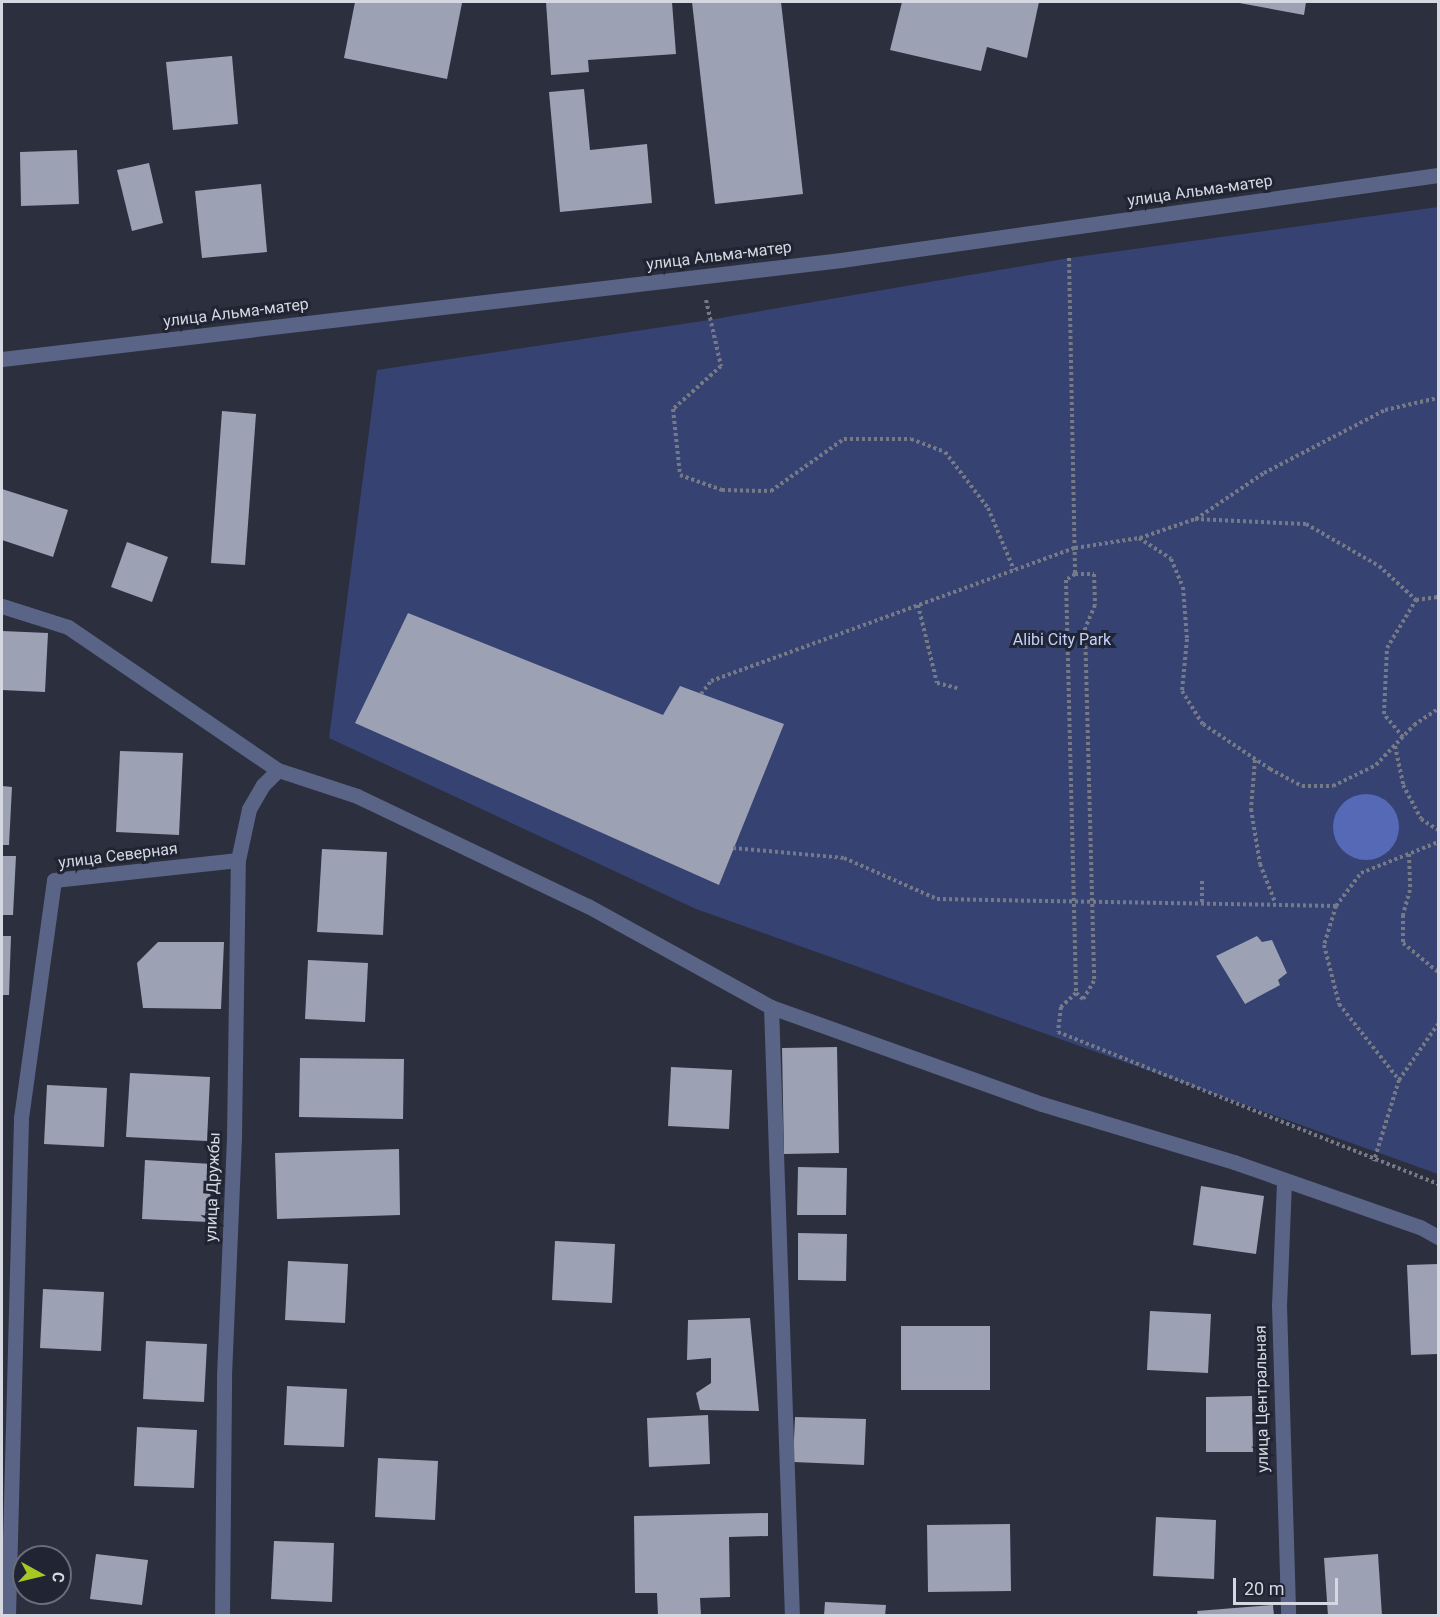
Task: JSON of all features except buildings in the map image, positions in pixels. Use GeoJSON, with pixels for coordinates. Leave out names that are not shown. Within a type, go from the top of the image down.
{"type":"FeatureCollection","features":[{"type":"Feature","properties":{"kind":"street","name":"улица Альма-матер"},"geometry":{"type":"LineString","coordinates":[[2,359],[841,260],[1438,175]]}},
{"type":"Feature","properties":{"kind":"street"},"geometry":{"type":"LineString","coordinates":[[2,606],[68,627],[278,770],[357,796],[588,906],[771,1007],[1042,1104],[1234,1162],[1284,1182],[1420,1227],[1438,1237]]}},
{"type":"Feature","properties":{"kind":"street","name":"улица Дружбы"},"geometry":{"type":"LineString","coordinates":[[222,1616],[224,1376],[234,1137],[238,860],[249,809],[263,785],[278,770]]}},
{"type":"Feature","properties":{"kind":"street","name":"улица Северная"},"geometry":{"type":"LineString","coordinates":[[8,1616],[21,1118],[54,880],[238,860]]}},
{"type":"Feature","properties":{"kind":"street"},"geometry":{"type":"LineString","coordinates":[[771,1007],[792,1616]]}},
{"type":"Feature","properties":{"kind":"street","name":"улица Центральная"},"geometry":{"type":"LineString","coordinates":[[1284,1182],[1279,1305],[1288,1616]]}},
{"type":"Feature","properties":{"kind":"path"},"geometry":{"type":"LineString","coordinates":[[1069,258],[1075,574]]}},
{"type":"Feature","properties":{"kind":"path"},"geometry":{"type":"LineString","coordinates":[[706,299],[721,366],[673,409],[680,475],[722,490],[771,491],[844,439],[911,439],[945,452],[988,508],[1014,570]]}},
{"type":"Feature","properties":{"kind":"path"},"geometry":{"type":"LineString","coordinates":[[701,694],[711,681],[1075,548],[1140,538],[1195,519],[1264,473],[1385,410],[1438,398]]}},
{"type":"Feature","properties":{"kind":"path"},"geometry":{"type":"LineString","coordinates":[[1195,519],[1306,524],[1379,566],[1416,600]]}},
{"type":"Feature","properties":{"kind":"path"},"geometry":{"type":"LineString","coordinates":[[1140,538],[1171,559],[1183,587],[1187,639],[1182,692],[1203,724],[1255,760],[1302,786],[1333,786],[1376,765],[1403,737],[1438,709]]}},
{"type":"Feature","properties":{"kind":"path"},"geometry":{"type":"LineString","coordinates":[[1075,574],[1094,574],[1095,604],[1085,628],[1094,981],[1083,999],[1076,993],[1066,580],[1075,574]]}},
{"type":"Feature","properties":{"kind":"path"},"geometry":{"type":"LineString","coordinates":[[1416,600],[1438,597]]}},
{"type":"Feature","properties":{"kind":"path"},"geometry":{"type":"LineString","coordinates":[[1403,737],[1384,714],[1387,648],[1416,600]]}},
{"type":"Feature","properties":{"kind":"path"},"geometry":{"type":"LineString","coordinates":[[918,605],[937,683],[957,688]]}},
{"type":"Feature","properties":{"kind":"path"},"geometry":{"type":"LineString","coordinates":[[1395,745],[1403,785],[1421,819],[1438,830]]}},
{"type":"Feature","properties":{"kind":"path"},"geometry":{"type":"LineString","coordinates":[[1255,760],[1251,809],[1260,864],[1275,902]]}},
{"type":"Feature","properties":{"kind":"path"},"geometry":{"type":"LineString","coordinates":[[1399,1080],[1339,1004],[1324,945],[1336,906],[1361,873],[1438,842]]}},
{"type":"Feature","properties":{"kind":"path"},"geometry":{"type":"LineString","coordinates":[[734,848],[844,858],[937,899],[1275,902],[1336,906]]}},
{"type":"Feature","properties":{"kind":"path"},"geometry":{"type":"LineString","coordinates":[[1409,854],[1410,890],[1402,915],[1403,943],[1438,972]]}},
{"type":"Feature","properties":{"kind":"path"},"geometry":{"type":"LineString","coordinates":[[1202,879],[1202,902]]}},
{"type":"Feature","properties":{"kind":"path"},"geometry":{"type":"LineString","coordinates":[[1076,993],[1061,1007],[1058,1032],[1374,1161],[1438,1184]]}},
{"type":"Feature","properties":{"kind":"path"},"geometry":{"type":"LineString","coordinates":[[1374,1161],[1399,1080],[1438,1024]]}},
{"type":"Feature","properties":{"kind":"green space","name":"Alibi City Park"},"geometry":{"type":"Polygon","coordinates":[[[1438,207],[1438,1174],[696,909],[329,738],[377,370],[709,320],[1069,258],[1438,207]]]}},
{"type":"Feature","properties":{"kind":"shaded area"},"geometry":{"type":"Polygon","coordinates":[[[1359,794],[1373,794],[1385,799],[1394,808],[1399,827],[1397,840],[1390,851],[1373,860],[1359,860],[1347,855],[1338,846],[1333,834],[1333,820],[1338,808],[1347,799],[1359,794]]]}}]}
